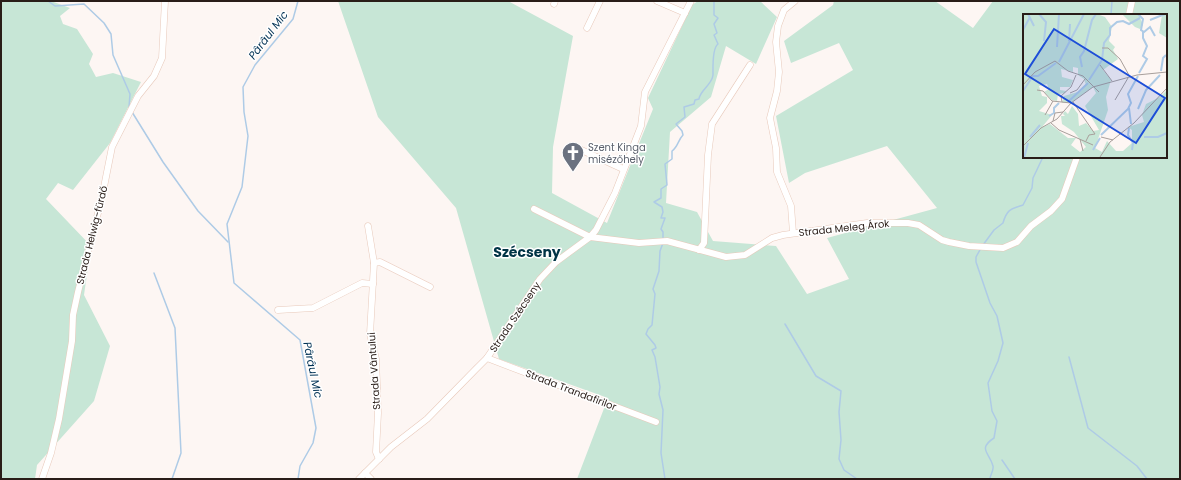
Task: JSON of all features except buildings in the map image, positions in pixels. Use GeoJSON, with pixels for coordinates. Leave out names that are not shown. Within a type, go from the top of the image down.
{"type":"FeatureCollection","features":[{"type":"Feature","properties":{"kind":"street","name":"Strada Helwig-fürdő"},"geometry":{"type":"LineString","coordinates":[[42,479],[51,453],[59,419],[72,341],[73,316],[102,198],[112,147],[138,96],[154,76],[162,58],[165,1]]}},
{"type":"Feature","properties":{"kind":"street"},"geometry":{"type":"LineString","coordinates":[[587,28],[600,1]]}},
{"type":"Feature","properties":{"kind":"street"},"geometry":{"type":"LineString","coordinates":[[657,1],[685,13]]}},
{"type":"Feature","properties":{"kind":"street","name":"Strada Szécseny"},"geometry":{"type":"LineString","coordinates":[[359,479],[379,459],[426,419],[487,358],[540,280],[556,262],[590,237],[599,225],[641,126],[645,92],[691,1]]}},
{"type":"Feature","properties":{"kind":"street"},"geometry":{"type":"LineString","coordinates":[[793,233],[791,206],[777,172],[776,148],[770,118],[777,91],[779,72],[776,42],[778,26],[784,10],[795,1]]}},
{"type":"Feature","properties":{"kind":"street"},"geometry":{"type":"LineString","coordinates":[[1129,14],[1132,1]]}},
{"type":"Feature","properties":{"kind":"street"},"geometry":{"type":"LineString","coordinates":[[699,250],[704,243],[707,162],[712,124],[750,65]]}},
{"type":"Feature","properties":{"kind":"street"},"geometry":{"type":"LineString","coordinates":[[577,148],[623,169]]}},
{"type":"Feature","properties":{"kind":"street","name":"Strada Meleg Árok"},"geometry":{"type":"LineString","coordinates":[[534,209],[590,237],[639,243],[663,241],[726,257],[740,256],[752,252],[772,238],[793,233],[867,223],[908,222],[919,225],[942,240],[958,244],[1003,248],[1017,242],[1030,226],[1054,208],[1062,199],[1077,158]]}},
{"type":"Feature","properties":{"kind":"street","name":"Strada Vântului"},"geometry":{"type":"LineString","coordinates":[[368,226],[374,263],[370,334],[376,359],[378,412],[376,452],[379,459]]}},
{"type":"Feature","properties":{"kind":"street"},"geometry":{"type":"LineString","coordinates":[[374,263],[380,262],[430,287]]}},
{"type":"Feature","properties":{"kind":"street"},"geometry":{"type":"LineString","coordinates":[[278,310],[313,308],[362,283],[373,284]]}},
{"type":"Feature","properties":{"kind":"street","name":"Strada Trandafirilor"},"geometry":{"type":"LineString","coordinates":[[487,358],[656,422]]}},
{"type":"Feature","properties":{"kind":"street"},"geometry":{"type":"LineString","coordinates":[[365,473],[371,479]]}},
{"type":"Feature","properties":{"kind":"green space"},"geometry":{"type":"Polygon","coordinates":[[[1,1],[51,1],[70,8],[60,16],[63,24],[77,29],[93,54],[89,64],[96,77],[113,73],[141,82],[110,143],[73,190],[58,183],[46,199],[91,246],[84,295],[110,346],[94,401],[37,465],[35,479],[1,479],[1,1]]]}},
{"type":"Feature","properties":{"kind":"green space"},"geometry":{"type":"Polygon","coordinates":[[[338,1],[508,1],[573,36],[553,147],[552,193],[607,223],[653,109],[648,98],[692,5],[698,1],[760,1],[777,17],[756,64],[726,46],[711,97],[670,132],[666,203],[697,212],[713,241],[776,246],[807,294],[849,279],[827,238],[937,208],[887,146],[805,173],[789,183],[776,116],[853,70],[839,43],[791,63],[784,41],[833,5],[834,1],[935,1],[973,28],[993,1],[1180,1],[1180,479],[577,479],[608,398],[499,359],[456,208],[378,117],[338,1]]]}},
{"type":"Feature","properties":{"kind":"waterway","name":"Pârâul Mic"},"geometry":{"type":"LineString","coordinates":[[48,1],[55,6],[84,4],[104,23],[111,34],[113,55],[130,94],[129,107]]}},
{"type":"Feature","properties":{"kind":"waterway","name":"Pârâul Mic"},"geometry":{"type":"LineString","coordinates":[[298,1],[293,19],[255,65],[243,87],[244,112],[248,136],[242,187],[227,224],[234,283],[300,340],[316,428],[313,443],[300,466],[298,479]]}},
{"type":"Feature","properties":{"kind":"waterway"},"geometry":{"type":"LineString","coordinates":[[663,239],[663,232],[661,229],[665,218],[661,218],[663,212],[662,207],[654,202],[661,198],[661,189],[667,185],[665,164],[672,159],[672,151],[676,148],[683,135],[682,131],[676,124],[685,117],[684,107],[694,104],[695,100],[699,99],[701,93],[712,79],[714,54],[718,44],[714,35],[717,33],[714,24],[718,18],[714,15],[714,1]]}},
{"type":"Feature","properties":{"kind":"waterway"},"geometry":{"type":"LineString","coordinates":[[1111,14],[1112,1]]}},
{"type":"Feature","properties":{"kind":"waterway","name":"Pârâul Mic"},"geometry":{"type":"LineString","coordinates":[[132,112],[163,162],[198,211],[228,242]]}},
{"type":"Feature","properties":{"kind":"waterway"},"geometry":{"type":"LineString","coordinates":[[983,245],[994,230],[1003,223],[1008,212],[1023,205],[1032,188],[1033,178],[1043,158]]}},
{"type":"Feature","properties":{"kind":"waterway"},"geometry":{"type":"LineString","coordinates":[[663,243],[660,251],[659,271],[653,289],[655,294],[652,325],[646,334],[656,348],[652,350],[655,357],[660,387],[659,394],[663,410],[661,453],[665,479]]}},
{"type":"Feature","properties":{"kind":"waterway"},"geometry":{"type":"LineString","coordinates":[[981,248],[976,257],[976,262],[990,303],[997,316],[1003,343],[998,361],[988,383],[992,411],[997,421],[994,438],[986,445],[985,448],[993,466],[990,479]]}},
{"type":"Feature","properties":{"kind":"waterway"},"geometry":{"type":"LineString","coordinates":[[154,273],[175,328],[181,453],[172,479]]}},
{"type":"Feature","properties":{"kind":"waterway"},"geometry":{"type":"LineString","coordinates":[[785,324],[816,376],[841,391],[839,412],[841,440],[839,459],[844,470],[857,479]]}},
{"type":"Feature","properties":{"kind":"waterway"},"geometry":{"type":"LineString","coordinates":[[1069,357],[1088,428],[1137,466],[1147,479]]}},
{"type":"Feature","properties":{"kind":"waterway"},"geometry":{"type":"LineString","coordinates":[[1002,460],[1015,479]]}},
{"type":"Feature","properties":{"kind":"place","name":"Szent Kinga misézőhely"},"geometry":{"type":"Point","coordinates":[573,172]}},
{"type":"Feature","properties":{"kind":"district","name":"Szécseny"},"geometry":{"type":"Point","coordinates":[527,252]}}]}
